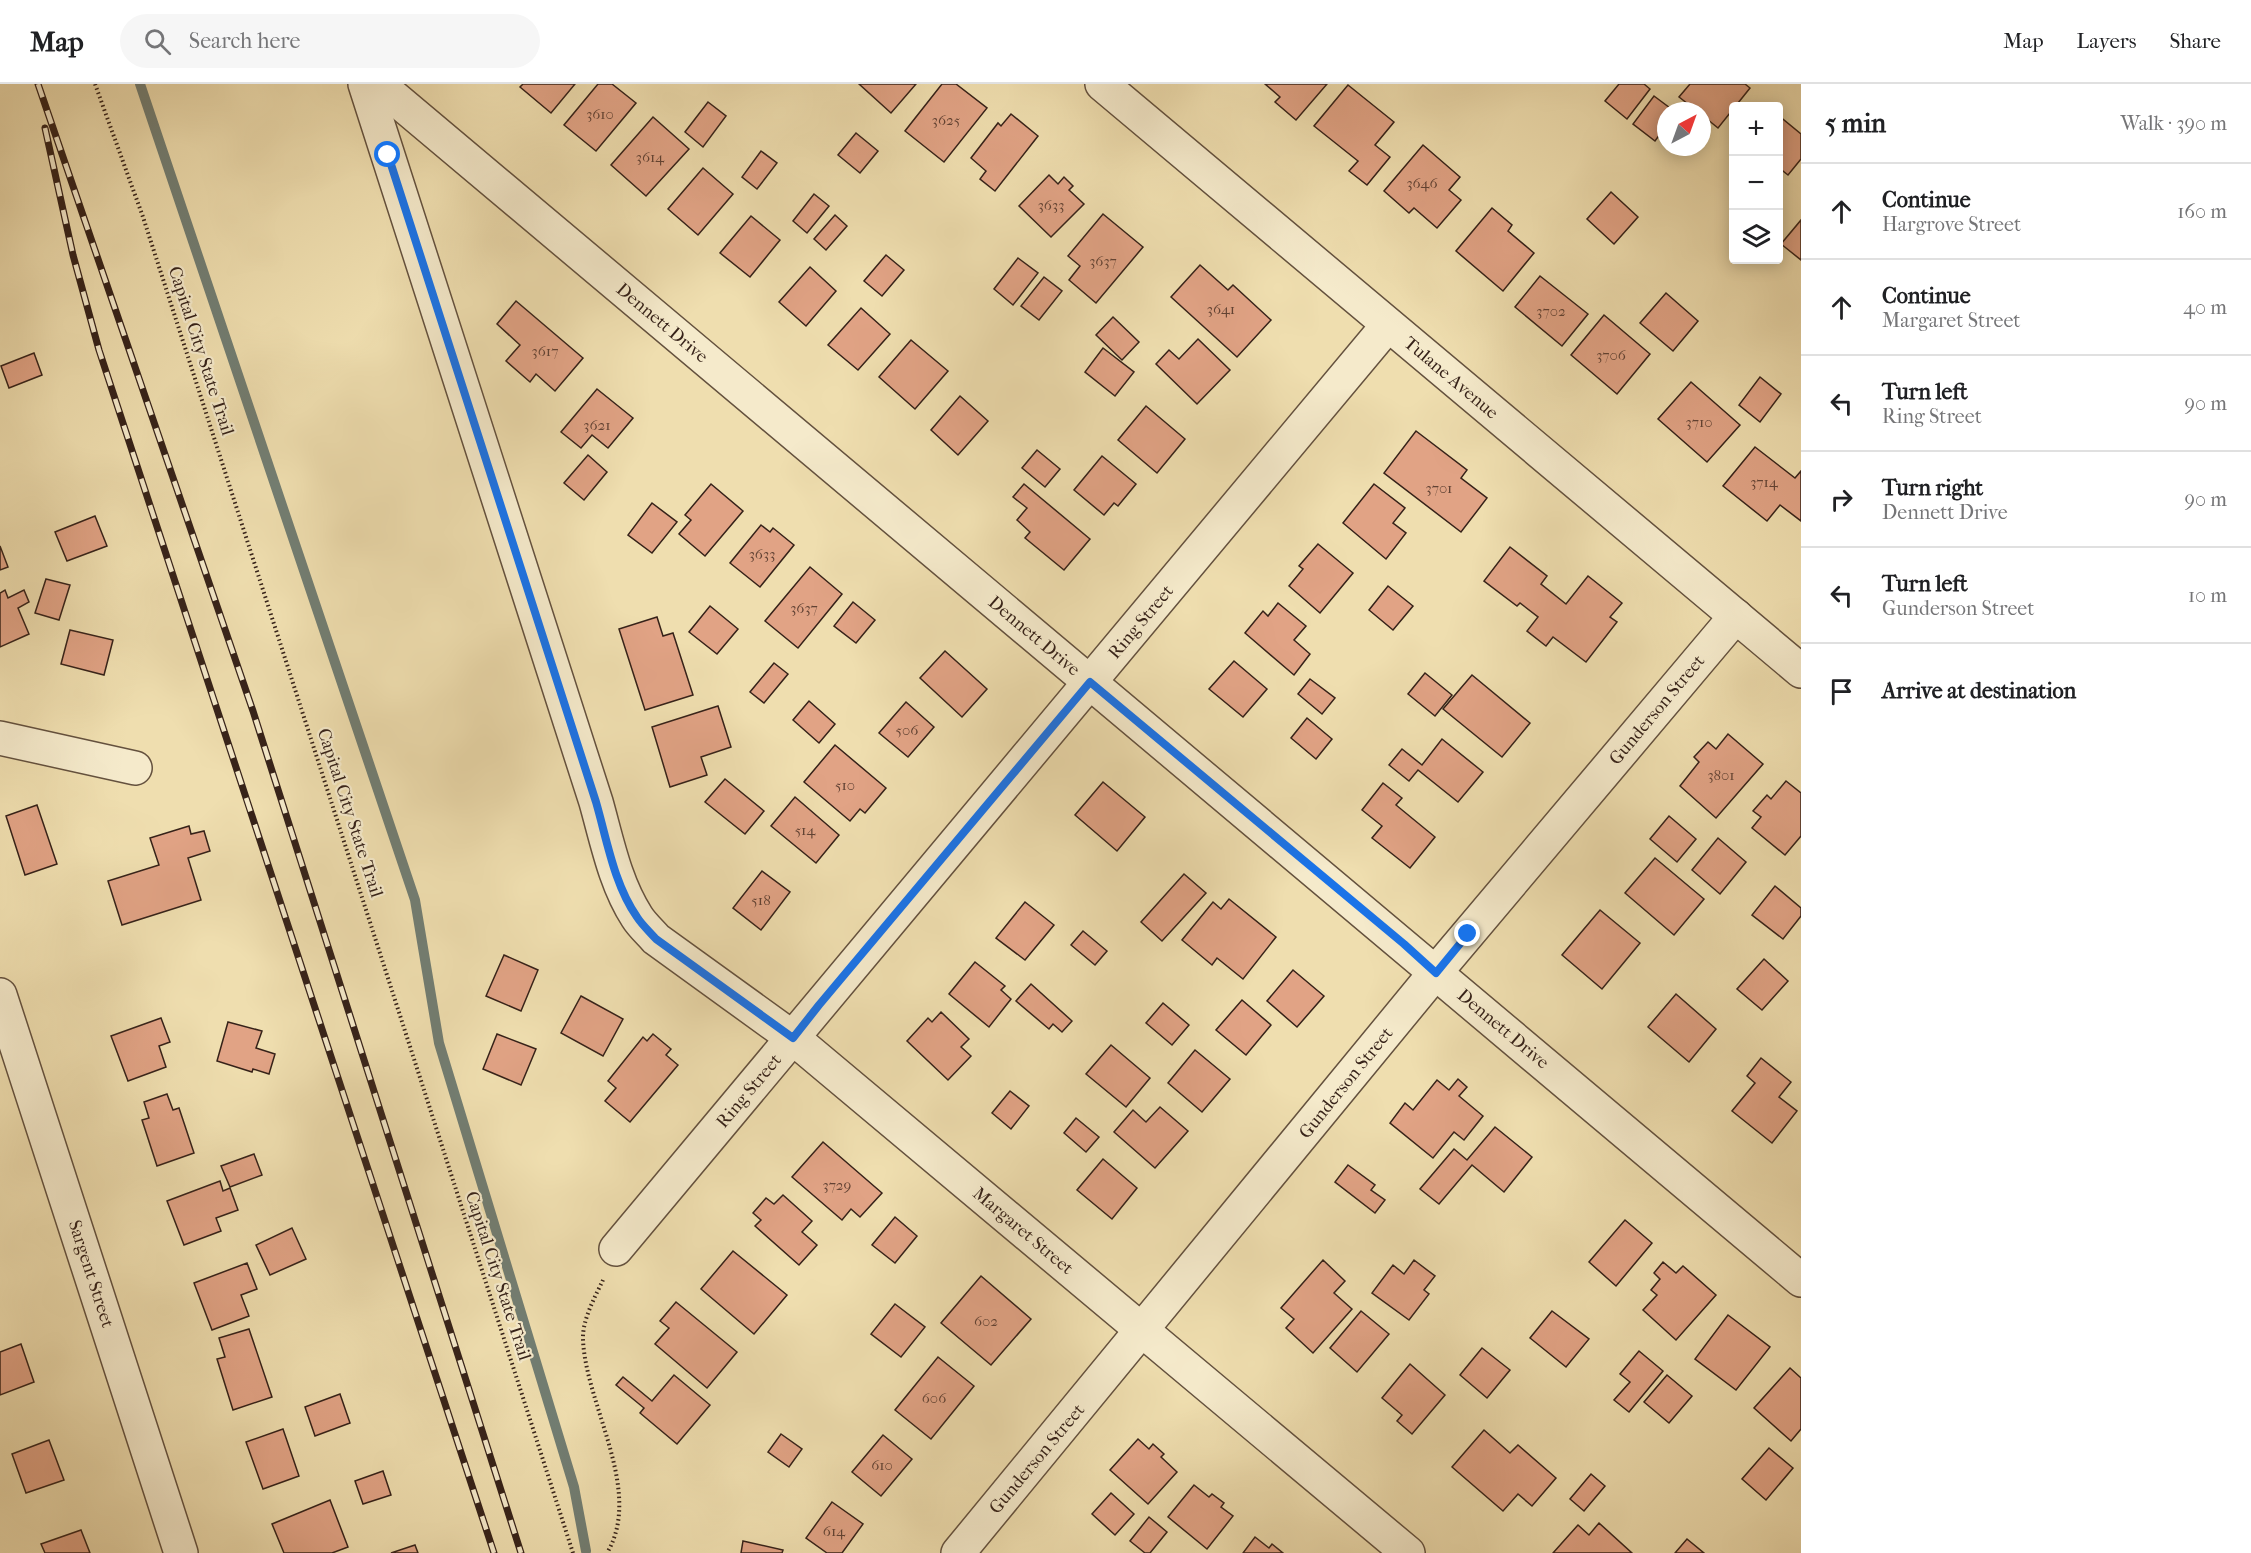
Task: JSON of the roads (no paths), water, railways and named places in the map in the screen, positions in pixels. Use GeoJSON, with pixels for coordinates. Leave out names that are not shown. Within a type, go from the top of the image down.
{"type":"FeatureCollection","features":[{"type":"Feature","properties":{"kind":"street","name":"Margaret Street"},"geometry":{"type":"LineString","coordinates":[[365,84],[596,802],[616,873],[635,914],[656,939],[793,1038],[1408,1553]]}},
{"type":"Feature","properties":{"kind":"street","name":"Dennett Drive"},"geometry":{"type":"LineString","coordinates":[[378,84],[1801,1280]]}},
{"type":"Feature","properties":{"kind":"street","name":"Tulane Avenue"},"geometry":{"type":"LineString","coordinates":[[1102,84],[1801,670]]}},
{"type":"Feature","properties":{"kind":"street","name":"Ring Street"},"geometry":{"type":"LineString","coordinates":[[616,1249],[1388,325]]}},
{"type":"Feature","properties":{"kind":"street","name":"Gunderson Street"},"geometry":{"type":"LineString","coordinates":[[958,1553],[1436,973],[1736,616]]}},
{"type":"Feature","properties":{"kind":"street"},"geometry":{"type":"LineString","coordinates":[[0,738],[135,768]]}},
{"type":"Feature","properties":{"kind":"street","name":"Sargent Street"},"geometry":{"type":"LineString","coordinates":[[0,995],[182,1553]]}},
{"type":"Feature","properties":{"kind":"waterway"},"geometry":{"type":"LineString","coordinates":[[140,84],[415,900],[439,1043],[574,1487],[586,1551]]}},
{"type":"Feature","properties":{"kind":"railway"},"geometry":{"type":"LineString","coordinates":[[38,84],[253,711],[521,1553]]}},
{"type":"Feature","properties":{"kind":"railway"},"geometry":{"type":"LineString","coordinates":[[45,128],[73,255],[99,350],[494,1553]]}}]}
